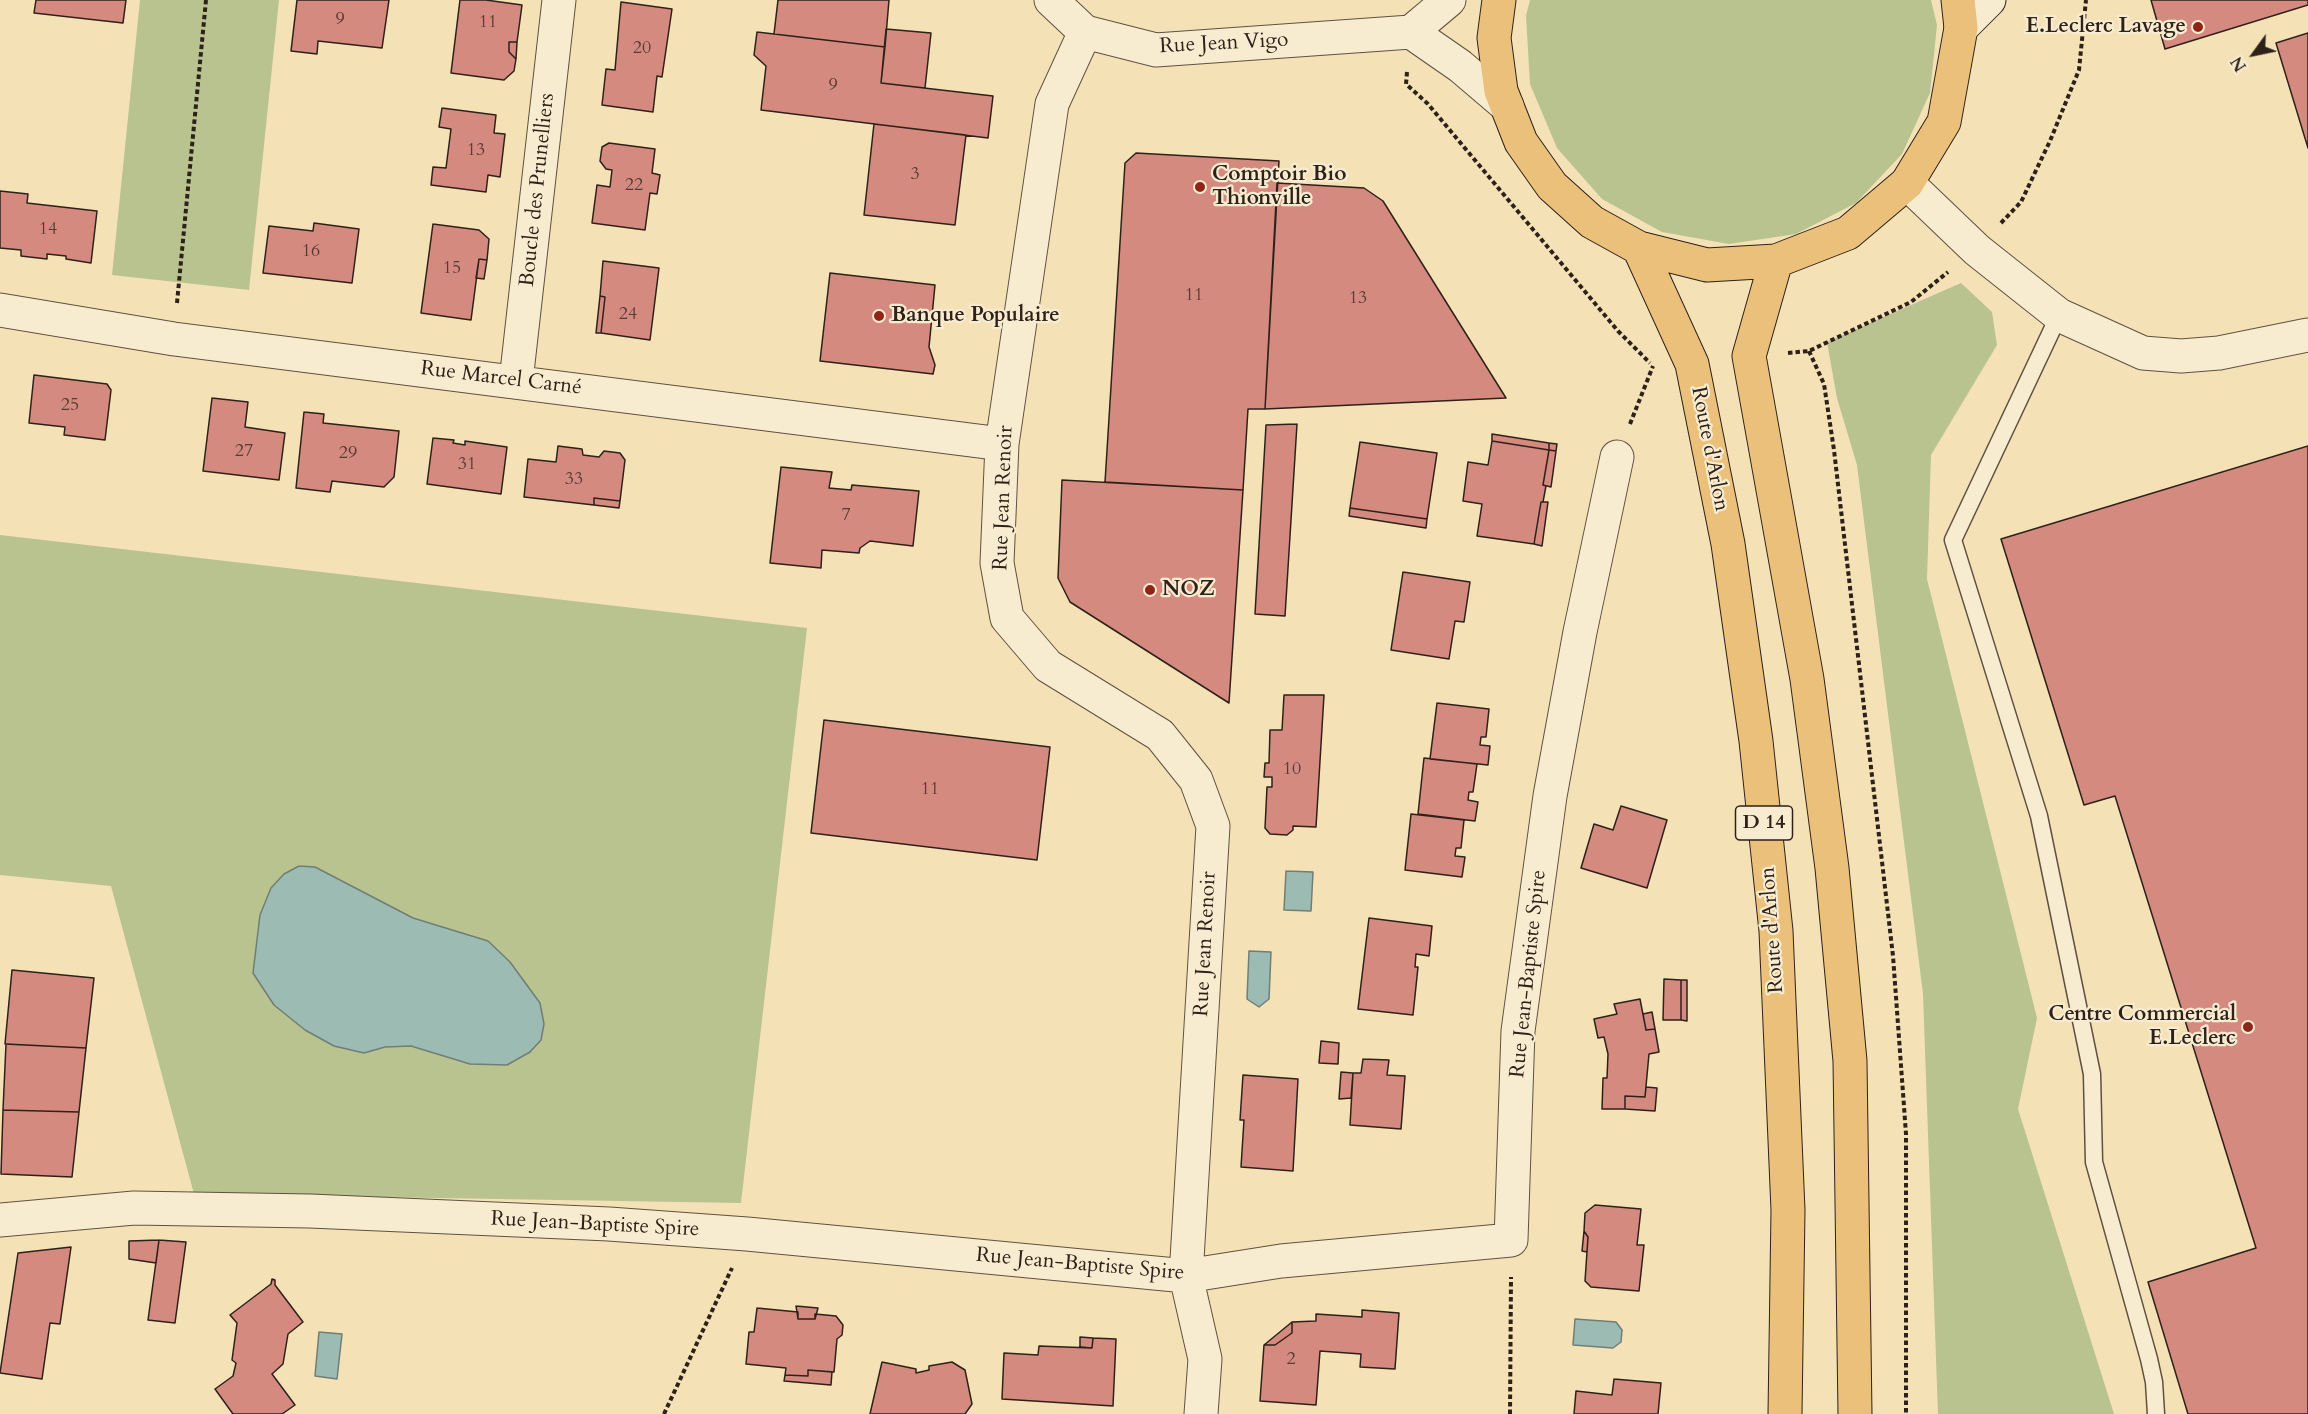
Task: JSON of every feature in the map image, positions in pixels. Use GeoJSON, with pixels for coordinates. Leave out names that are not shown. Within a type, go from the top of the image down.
{"type":"FeatureCollection","features":[{"type":"Feature","properties":{"kind":"main road"},"geometry":{"type":"LineString","coordinates":[[1499,0],[1494,38],[1501,91],[1521,142],[1552,186],[1592,222],[1639,248],[1707,265],[1776,261],[1848,233],[1907,183],[1944,122],[1960,14]]}},
{"type":"Feature","properties":{"kind":"main road","name":"Route d'Arlon"},"geometry":{"type":"LineString","coordinates":[[1639,248],[1692,364],[1728,544],[1756,741],[1776,931],[1788,1209],[1785,1414]]}},
{"type":"Feature","properties":{"kind":"main road","name":"D 14"},"geometry":{"type":"LineString","coordinates":[[1776,261],[1749,356],[1807,679],[1832,868],[1850,1061],[1855,1414]]}},
{"type":"Feature","properties":{"kind":"street","name":"Boucle des Prunelliers"},"geometry":{"type":"LineString","coordinates":[[516,381],[559,0]]}},
{"type":"Feature","properties":{"kind":"street","name":"Rue Jean Vigo"},"geometry":{"type":"LineString","coordinates":[[1051,0],[1085,32],[1156,50],[1411,32]]}},
{"type":"Feature","properties":{"kind":"street"},"geometry":{"type":"LineString","coordinates":[[1449,0],[1411,32],[1460,66],[1507,106]]}},
{"type":"Feature","properties":{"kind":"street"},"geometry":{"type":"LineString","coordinates":[[1960,14],[1989,0]]}},
{"type":"Feature","properties":{"kind":"street","name":"Rue Jean Renoir"},"geometry":{"type":"LineString","coordinates":[[1085,32],[1052,104],[1002,444],[998,563],[1006,618],[1048,666],[1160,735],[1196,780],[1213,826],[1186,1276],[1205,1359],[1201,1414]]}},
{"type":"Feature","properties":{"kind":"street"},"geometry":{"type":"LineString","coordinates":[[1907,183],[1977,250],[2059,315],[2143,353],[2181,356],[2219,353],[2308,335]]}},
{"type":"Feature","properties":{"kind":"street","name":"Rue Marcel Carné"},"geometry":{"type":"LineString","coordinates":[[0,310],[174,339],[1002,444]]}},
{"type":"Feature","properties":{"kind":"street","name":"Rue Jean-Baptiste Spire"},"geometry":{"type":"LineString","coordinates":[[0,1220],[146,1208],[609,1224],[747,1234],[1186,1276],[1281,1261],[1511,1240],[1518,1031],[1550,796],[1580,632],[1617,457]]}},
{"type":"Feature","properties":{"kind":"lane"},"geometry":{"type":"LineString","coordinates":[[2059,315],[1953,540],[2039,816],[2092,1074],[2094,1162],[2149,1359],[2154,1382],[2156,1414]]}},
{"type":"Feature","properties":{"kind":"path"},"geometry":{"type":"LineString","coordinates":[[174,339],[206,0]]}},
{"type":"Feature","properties":{"kind":"path"},"geometry":{"type":"LineString","coordinates":[[2079,70],[2086,0]]}},
{"type":"Feature","properties":{"kind":"path"},"geometry":{"type":"LineString","coordinates":[[1809,351],[1824,384],[1834,450],[1893,956],[1906,1134],[1906,1414]]}},
{"type":"Feature","properties":{"kind":"path"},"geometry":{"type":"LineString","coordinates":[[1617,457],[1653,366]]}},
{"type":"Feature","properties":{"kind":"path"},"geometry":{"type":"LineString","coordinates":[[663,1414],[747,1234]]}},
{"type":"Feature","properties":{"kind":"path"},"geometry":{"type":"LineString","coordinates":[[1510,1414],[1511,1240]]}},
{"type":"Feature","properties":{"kind":"green space"},"geometry":{"type":"Polygon","coordinates":[[[140,0],[279,0],[249,290],[112,275],[140,0]]]}},
{"type":"Feature","properties":{"kind":"green space"},"geometry":{"type":"Polygon","coordinates":[[[1530,0],[1931,0],[1937,25],[1930,93],[1902,154],[1856,203],[1796,234],[1729,244],[1662,232],[1602,199],[1557,148],[1530,84],[1526,16],[1530,0]]]}},
{"type":"Feature","properties":{"kind":"green space"},"geometry":{"type":"Polygon","coordinates":[[[1961,283],[1992,312],[1997,345],[1931,455],[1927,579],[2037,1018],[2018,1109],[2114,1414],[1938,1414],[1923,994],[1857,465],[1837,398],[1827,342],[1961,283]]]}},
{"type":"Feature","properties":{"kind":"green space"},"geometry":{"type":"Polygon","coordinates":[[[0,535],[807,628],[741,1203],[194,1194],[111,886],[0,875],[0,535]]]}},
{"type":"Feature","properties":{"kind":"water"},"geometry":{"type":"Polygon","coordinates":[[[299,866],[315,867],[413,918],[488,941],[510,962],[540,1003],[544,1024],[541,1040],[530,1052],[507,1065],[470,1064],[411,1046],[385,1047],[364,1053],[334,1046],[305,1030],[274,1005],[253,973],[260,915],[271,888],[284,874],[299,866]]]}},
{"type":"Feature","properties":{"kind":"water"},"geometry":{"type":"Polygon","coordinates":[[[1286,871],[1313,872],[1311,911],[1284,910],[1286,871]]]}},
{"type":"Feature","properties":{"kind":"water"},"geometry":{"type":"Polygon","coordinates":[[[1249,951],[1271,952],[1269,999],[1259,1007],[1247,999],[1249,951]]]}},
{"type":"Feature","properties":{"kind":"water"},"geometry":{"type":"Polygon","coordinates":[[[1575,1319],[1616,1322],[1622,1330],[1621,1342],[1613,1348],[1573,1345],[1575,1319]]]}},
{"type":"Feature","properties":{"kind":"water"},"geometry":{"type":"Polygon","coordinates":[[[319,1332],[342,1334],[337,1379],[315,1376],[319,1332]]]}},
{"type":"Feature","properties":{"kind":"building"},"geometry":{"type":"Polygon","coordinates":[[[36,0],[126,0],[123,23],[34,13],[36,0]]]}},
{"type":"Feature","properties":{"kind":"building"},"geometry":{"type":"Polygon","coordinates":[[[297,0],[389,0],[382,48],[318,41],[317,54],[291,51],[297,0]]]}},
{"type":"Feature","properties":{"kind":"building"},"geometry":{"type":"Polygon","coordinates":[[[460,0],[486,0],[522,5],[517,42],[509,42],[509,52],[516,59],[514,71],[504,80],[451,73],[460,0]]]}},
{"type":"Feature","properties":{"kind":"building"},"geometry":{"type":"Polygon","coordinates":[[[778,0],[889,0],[885,47],[774,34],[778,0]]]}},
{"type":"Feature","properties":{"kind":"building","name":"E.Leclerc Lavage"},"geometry":{"type":"Polygon","coordinates":[[[2151,0],[2308,0],[2308,5],[2165,49],[2151,0]]]}},
{"type":"Feature","properties":{"kind":"building"},"geometry":{"type":"Polygon","coordinates":[[[621,2],[672,9],[662,77],[657,76],[653,112],[602,105],[606,69],[615,70],[621,2]]]}},
{"type":"Feature","properties":{"kind":"building"},"geometry":{"type":"Polygon","coordinates":[[[886,29],[931,33],[925,88],[881,83],[886,29]]]}},
{"type":"Feature","properties":{"kind":"building"},"geometry":{"type":"Polygon","coordinates":[[[757,32],[885,47],[881,83],[993,96],[988,138],[761,110],[766,66],[754,55],[757,32]]]}},
{"type":"Feature","properties":{"kind":"building"},"geometry":{"type":"Polygon","coordinates":[[[2308,33],[2308,148],[2276,43],[2308,33]]]}},
{"type":"Feature","properties":{"kind":"building"},"geometry":{"type":"Polygon","coordinates":[[[509,42],[517,42],[516,59],[509,52],[509,42]]]}},
{"type":"Feature","properties":{"kind":"building"},"geometry":{"type":"Polygon","coordinates":[[[442,108],[496,115],[494,133],[505,134],[500,177],[488,175],[486,192],[431,185],[433,167],[446,168],[451,129],[439,127],[442,108]]]}},
{"type":"Feature","properties":{"kind":"building"},"geometry":{"type":"Polygon","coordinates":[[[874,124],[966,135],[955,225],[864,215],[874,124]]]}},
{"type":"Feature","properties":{"kind":"building"},"geometry":{"type":"Polygon","coordinates":[[[609,143],[655,149],[652,173],[660,175],[657,194],[650,193],[645,230],[592,223],[597,185],[610,187],[612,170],[606,169],[600,161],[602,147],[609,143]]]}},
{"type":"Feature","properties":{"kind":"building"},"geometry":{"type":"Polygon","coordinates":[[[1136,153],[1279,161],[1265,409],[1248,409],[1243,490],[1105,482],[1125,163],[1136,153]]]}},
{"type":"Feature","properties":{"kind":"building"},"geometry":{"type":"Polygon","coordinates":[[[1277,183],[1364,188],[1383,201],[1506,398],[1265,409],[1277,183]]]}},
{"type":"Feature","properties":{"kind":"building"},"geometry":{"type":"Polygon","coordinates":[[[0,191],[28,194],[27,203],[97,211],[91,263],[66,259],[66,256],[47,254],[47,259],[21,256],[21,250],[0,248],[0,191]]]}},
{"type":"Feature","properties":{"kind":"building"},"geometry":{"type":"Polygon","coordinates":[[[314,223],[359,229],[352,283],[263,273],[269,226],[313,231],[314,223]]]}},
{"type":"Feature","properties":{"kind":"building"},"geometry":{"type":"Polygon","coordinates":[[[433,224],[479,230],[489,239],[487,260],[479,259],[471,320],[421,313],[433,224]]]}},
{"type":"Feature","properties":{"kind":"building"},"geometry":{"type":"Polygon","coordinates":[[[479,259],[487,260],[484,279],[476,278],[479,259]]]}},
{"type":"Feature","properties":{"kind":"building"},"geometry":{"type":"Polygon","coordinates":[[[603,261],[659,268],[650,340],[601,333],[605,297],[600,296],[603,261]]]}},
{"type":"Feature","properties":{"kind":"building","name":"Banque Populaire"},"geometry":{"type":"Polygon","coordinates":[[[830,273],[935,285],[929,347],[935,365],[933,374],[820,361],[830,273]]]}},
{"type":"Feature","properties":{"kind":"building"},"geometry":{"type":"Polygon","coordinates":[[[600,296],[605,297],[601,333],[596,333],[600,296]]]}},
{"type":"Feature","properties":{"kind":"building"},"geometry":{"type":"Polygon","coordinates":[[[34,375],[107,384],[111,390],[105,440],[64,435],[65,427],[29,423],[34,375]]]}},
{"type":"Feature","properties":{"kind":"building"},"geometry":{"type":"Polygon","coordinates":[[[212,398],[248,402],[245,427],[285,433],[279,480],[203,471],[212,398]]]}},
{"type":"Feature","properties":{"kind":"building"},"geometry":{"type":"Polygon","coordinates":[[[304,412],[324,414],[323,423],[399,431],[394,477],[384,487],[332,481],[330,492],[296,488],[304,412]]]}},
{"type":"Feature","properties":{"kind":"building"},"geometry":{"type":"Polygon","coordinates":[[[1297,424],[1285,616],[1255,614],[1266,425],[1297,424]]]}},
{"type":"Feature","properties":{"kind":"building"},"geometry":{"type":"Polygon","coordinates":[[[1492,434],[1549,443],[1549,450],[1492,441],[1492,434]]]}},
{"type":"Feature","properties":{"kind":"building"},"geometry":{"type":"Polygon","coordinates":[[[433,438],[454,440],[453,443],[465,445],[465,441],[507,447],[501,494],[427,484],[433,438]]]}},
{"type":"Feature","properties":{"kind":"building"},"geometry":{"type":"Polygon","coordinates":[[[1492,441],[1549,450],[1543,485],[1546,486],[1534,544],[1477,536],[1482,504],[1463,501],[1468,462],[1488,465],[1492,441]]]}},
{"type":"Feature","properties":{"kind":"building"},"geometry":{"type":"Polygon","coordinates":[[[1360,442],[1437,453],[1427,519],[1350,508],[1360,442]]]}},
{"type":"Feature","properties":{"kind":"building"},"geometry":{"type":"Polygon","coordinates":[[[1549,443],[1557,444],[1556,451],[1549,450],[1549,443]]]}},
{"type":"Feature","properties":{"kind":"building"},"geometry":{"type":"Polygon","coordinates":[[[558,446],[582,449],[583,455],[599,457],[604,451],[620,453],[625,460],[620,501],[594,498],[594,505],[524,497],[528,459],[556,462],[558,446]]]}},
{"type":"Feature","properties":{"kind":"building","name":"Centre Commercial E.Leclerc"},"geometry":{"type":"Polygon","coordinates":[[[2308,446],[2308,1414],[2188,1414],[2148,1282],[2256,1248],[2115,796],[2084,805],[2001,539],[2308,446]]]}},
{"type":"Feature","properties":{"kind":"building"},"geometry":{"type":"Polygon","coordinates":[[[1549,450],[1556,451],[1551,487],[1543,485],[1549,450]]]}},
{"type":"Feature","properties":{"kind":"building"},"geometry":{"type":"Polygon","coordinates":[[[781,467],[832,472],[829,488],[851,490],[852,485],[919,491],[913,546],[870,541],[860,548],[859,553],[822,550],[821,568],[770,563],[781,467]]]}},
{"type":"Feature","properties":{"kind":"building","name":"NOZ"},"geometry":{"type":"Polygon","coordinates":[[[1062,480],[1243,490],[1229,703],[1070,602],[1058,578],[1062,480]]]}},
{"type":"Feature","properties":{"kind":"building"},"geometry":{"type":"Polygon","coordinates":[[[594,498],[620,501],[619,508],[594,505],[594,498]]]}},
{"type":"Feature","properties":{"kind":"building"},"geometry":{"type":"Polygon","coordinates":[[[1541,502],[1548,502],[1542,546],[1534,544],[1541,502]]]}},
{"type":"Feature","properties":{"kind":"building"},"geometry":{"type":"Polygon","coordinates":[[[1350,508],[1427,519],[1426,528],[1349,516],[1350,508]]]}},
{"type":"Feature","properties":{"kind":"building"},"geometry":{"type":"Polygon","coordinates":[[[1403,572],[1470,582],[1464,622],[1455,621],[1449,659],[1391,650],[1403,572]]]}},
{"type":"Feature","properties":{"kind":"building"},"geometry":{"type":"Polygon","coordinates":[[[1284,695],[1324,695],[1316,827],[1293,826],[1293,830],[1287,835],[1270,834],[1265,828],[1267,787],[1272,787],[1272,777],[1264,777],[1265,763],[1269,763],[1270,730],[1282,730],[1284,695]]]}},
{"type":"Feature","properties":{"kind":"building"},"geometry":{"type":"Polygon","coordinates":[[[1437,703],[1489,709],[1486,737],[1481,737],[1480,745],[1490,746],[1488,765],[1430,759],[1437,703]]]}},
{"type":"Feature","properties":{"kind":"building"},"geometry":{"type":"Polygon","coordinates":[[[824,720],[1050,747],[1037,860],[811,833],[824,720]]]}},
{"type":"Feature","properties":{"kind":"building"},"geometry":{"type":"Polygon","coordinates":[[[1424,758],[1477,764],[1473,792],[1469,792],[1468,800],[1478,802],[1475,821],[1418,814],[1424,758]]]}},
{"type":"Feature","properties":{"kind":"building"},"geometry":{"type":"Polygon","coordinates":[[[1621,806],[1667,820],[1647,888],[1581,868],[1594,824],[1613,830],[1621,806]]]}},
{"type":"Feature","properties":{"kind":"building"},"geometry":{"type":"Polygon","coordinates":[[[1411,814],[1464,820],[1461,848],[1456,848],[1455,856],[1465,857],[1462,877],[1405,870],[1411,814]]]}},
{"type":"Feature","properties":{"kind":"building"},"geometry":{"type":"Polygon","coordinates":[[[1369,918],[1432,926],[1429,956],[1416,954],[1415,967],[1418,967],[1413,1015],[1358,1009],[1369,918]]]}},
{"type":"Feature","properties":{"kind":"building"},"geometry":{"type":"Polygon","coordinates":[[[12,970],[94,978],[86,1048],[5,1044],[12,970]]]}},
{"type":"Feature","properties":{"kind":"building"},"geometry":{"type":"Polygon","coordinates":[[[1664,979],[1681,980],[1681,1020],[1663,1020],[1664,979]]]}},
{"type":"Feature","properties":{"kind":"building"},"geometry":{"type":"Polygon","coordinates":[[[1681,980],[1687,980],[1687,1021],[1681,1020],[1681,980]]]}},
{"type":"Feature","properties":{"kind":"building"},"geometry":{"type":"Polygon","coordinates":[[[1640,999],[1646,1030],[1655,1029],[1659,1052],[1649,1054],[1645,1097],[1625,1096],[1625,1109],[1602,1109],[1603,1078],[1607,1078],[1608,1054],[1604,1037],[1598,1038],[1594,1019],[1617,1014],[1614,1004],[1640,999]]]}},
{"type":"Feature","properties":{"kind":"building"},"geometry":{"type":"Polygon","coordinates":[[[1652,1012],[1655,1029],[1646,1030],[1643,1014],[1652,1012]]]}},
{"type":"Feature","properties":{"kind":"building"},"geometry":{"type":"Polygon","coordinates":[[[1321,1041],[1339,1043],[1338,1064],[1319,1063],[1321,1041]]]}},
{"type":"Feature","properties":{"kind":"building"},"geometry":{"type":"Polygon","coordinates":[[[6,1044],[86,1048],[79,1112],[3,1110],[6,1044]]]}},
{"type":"Feature","properties":{"kind":"building"},"geometry":{"type":"Polygon","coordinates":[[[1363,1059],[1389,1060],[1387,1075],[1405,1076],[1401,1129],[1350,1125],[1353,1073],[1361,1073],[1363,1059]]]}},
{"type":"Feature","properties":{"kind":"building"},"geometry":{"type":"Polygon","coordinates":[[[1341,1072],[1353,1073],[1351,1098],[1339,1099],[1341,1072]]]}},
{"type":"Feature","properties":{"kind":"building"},"geometry":{"type":"Polygon","coordinates":[[[1243,1075],[1298,1079],[1293,1171],[1241,1167],[1244,1120],[1240,1120],[1243,1075]]]}},
{"type":"Feature","properties":{"kind":"building"},"geometry":{"type":"Polygon","coordinates":[[[1646,1087],[1657,1088],[1655,1111],[1625,1109],[1625,1096],[1645,1097],[1646,1087]]]}},
{"type":"Feature","properties":{"kind":"building"},"geometry":{"type":"Polygon","coordinates":[[[3,1110],[79,1112],[72,1177],[1,1174],[3,1110]]]}},
{"type":"Feature","properties":{"kind":"building"},"geometry":{"type":"Polygon","coordinates":[[[1595,1205],[1641,1209],[1637,1245],[1644,1245],[1639,1291],[1591,1287],[1585,1281],[1588,1237],[1584,1231],[1585,1213],[1595,1205]]]}},
{"type":"Feature","properties":{"kind":"building"},"geometry":{"type":"Polygon","coordinates":[[[1584,1231],[1588,1237],[1587,1252],[1582,1251],[1584,1231]]]}},
{"type":"Feature","properties":{"kind":"building"},"geometry":{"type":"Polygon","coordinates":[[[159,1240],[156,1263],[129,1259],[129,1241],[159,1240]]]}},
{"type":"Feature","properties":{"kind":"building"},"geometry":{"type":"Polygon","coordinates":[[[159,1240],[186,1242],[175,1323],[148,1320],[159,1240]]]}},
{"type":"Feature","properties":{"kind":"building"},"geometry":{"type":"Polygon","coordinates":[[[71,1247],[60,1324],[50,1323],[42,1379],[0,1373],[18,1253],[71,1247]]]}},
{"type":"Feature","properties":{"kind":"building"},"geometry":{"type":"Polygon","coordinates":[[[272,1279],[275,1280],[275,1285],[303,1322],[288,1334],[283,1364],[272,1374],[295,1405],[282,1414],[233,1414],[215,1389],[233,1376],[236,1363],[232,1360],[237,1323],[230,1315],[271,1284],[272,1279]]]}},
{"type":"Feature","properties":{"kind":"building"},"geometry":{"type":"Polygon","coordinates":[[[796,1306],[818,1308],[815,1319],[798,1319],[796,1306]]]}},
{"type":"Feature","properties":{"kind":"building"},"geometry":{"type":"Polygon","coordinates":[[[757,1308],[798,1312],[798,1319],[815,1319],[815,1314],[836,1316],[843,1325],[842,1335],[837,1339],[834,1372],[808,1370],[808,1376],[785,1375],[786,1368],[746,1364],[749,1332],[754,1332],[757,1308]]]}},
{"type":"Feature","properties":{"kind":"building"},"geometry":{"type":"Polygon","coordinates":[[[1362,1310],[1399,1313],[1395,1369],[1360,1367],[1361,1354],[1320,1351],[1316,1405],[1260,1401],[1264,1345],[1275,1345],[1292,1333],[1292,1322],[1316,1321],[1316,1314],[1362,1317],[1362,1310]]]}},
{"type":"Feature","properties":{"kind":"building"},"geometry":{"type":"Polygon","coordinates":[[[1292,1322],[1292,1333],[1275,1345],[1264,1345],[1292,1322]]]}},
{"type":"Feature","properties":{"kind":"building"},"geometry":{"type":"Polygon","coordinates":[[[1080,1337],[1093,1338],[1092,1348],[1080,1347],[1080,1337]]]}},
{"type":"Feature","properties":{"kind":"building"},"geometry":{"type":"Polygon","coordinates":[[[1093,1338],[1116,1339],[1113,1406],[1002,1399],[1004,1353],[1038,1355],[1039,1346],[1092,1348],[1093,1338]]]}},
{"type":"Feature","properties":{"kind":"building"},"geometry":{"type":"Polygon","coordinates":[[[882,1362],[916,1369],[916,1373],[929,1370],[929,1366],[952,1362],[965,1370],[972,1404],[965,1414],[870,1414],[882,1362]]]}},
{"type":"Feature","properties":{"kind":"building"},"geometry":{"type":"Polygon","coordinates":[[[808,1370],[832,1372],[831,1385],[784,1381],[785,1375],[808,1376],[808,1370]]]}},
{"type":"Feature","properties":{"kind":"building"},"geometry":{"type":"Polygon","coordinates":[[[1614,1379],[1661,1383],[1658,1414],[1574,1414],[1576,1391],[1612,1395],[1614,1379]]]}},
{"type":"Feature","properties":{"kind":"place","name":"E.Leclerc Lavage"},"geometry":{"type":"Point","coordinates":[2198,27]}},
{"type":"Feature","properties":{"kind":"place","name":"Comptoir Bio Thionville"},"geometry":{"type":"Point","coordinates":[1200,187]}},
{"type":"Feature","properties":{"kind":"place","name":"Banque Populaire"},"geometry":{"type":"Point","coordinates":[879,316]}},
{"type":"Feature","properties":{"kind":"place","name":"NOZ"},"geometry":{"type":"Point","coordinates":[1150,590]}},
{"type":"Feature","properties":{"kind":"place","name":"Centre Commercial E.Leclerc"},"geometry":{"type":"Point","coordinates":[2248,1027]}}]}
